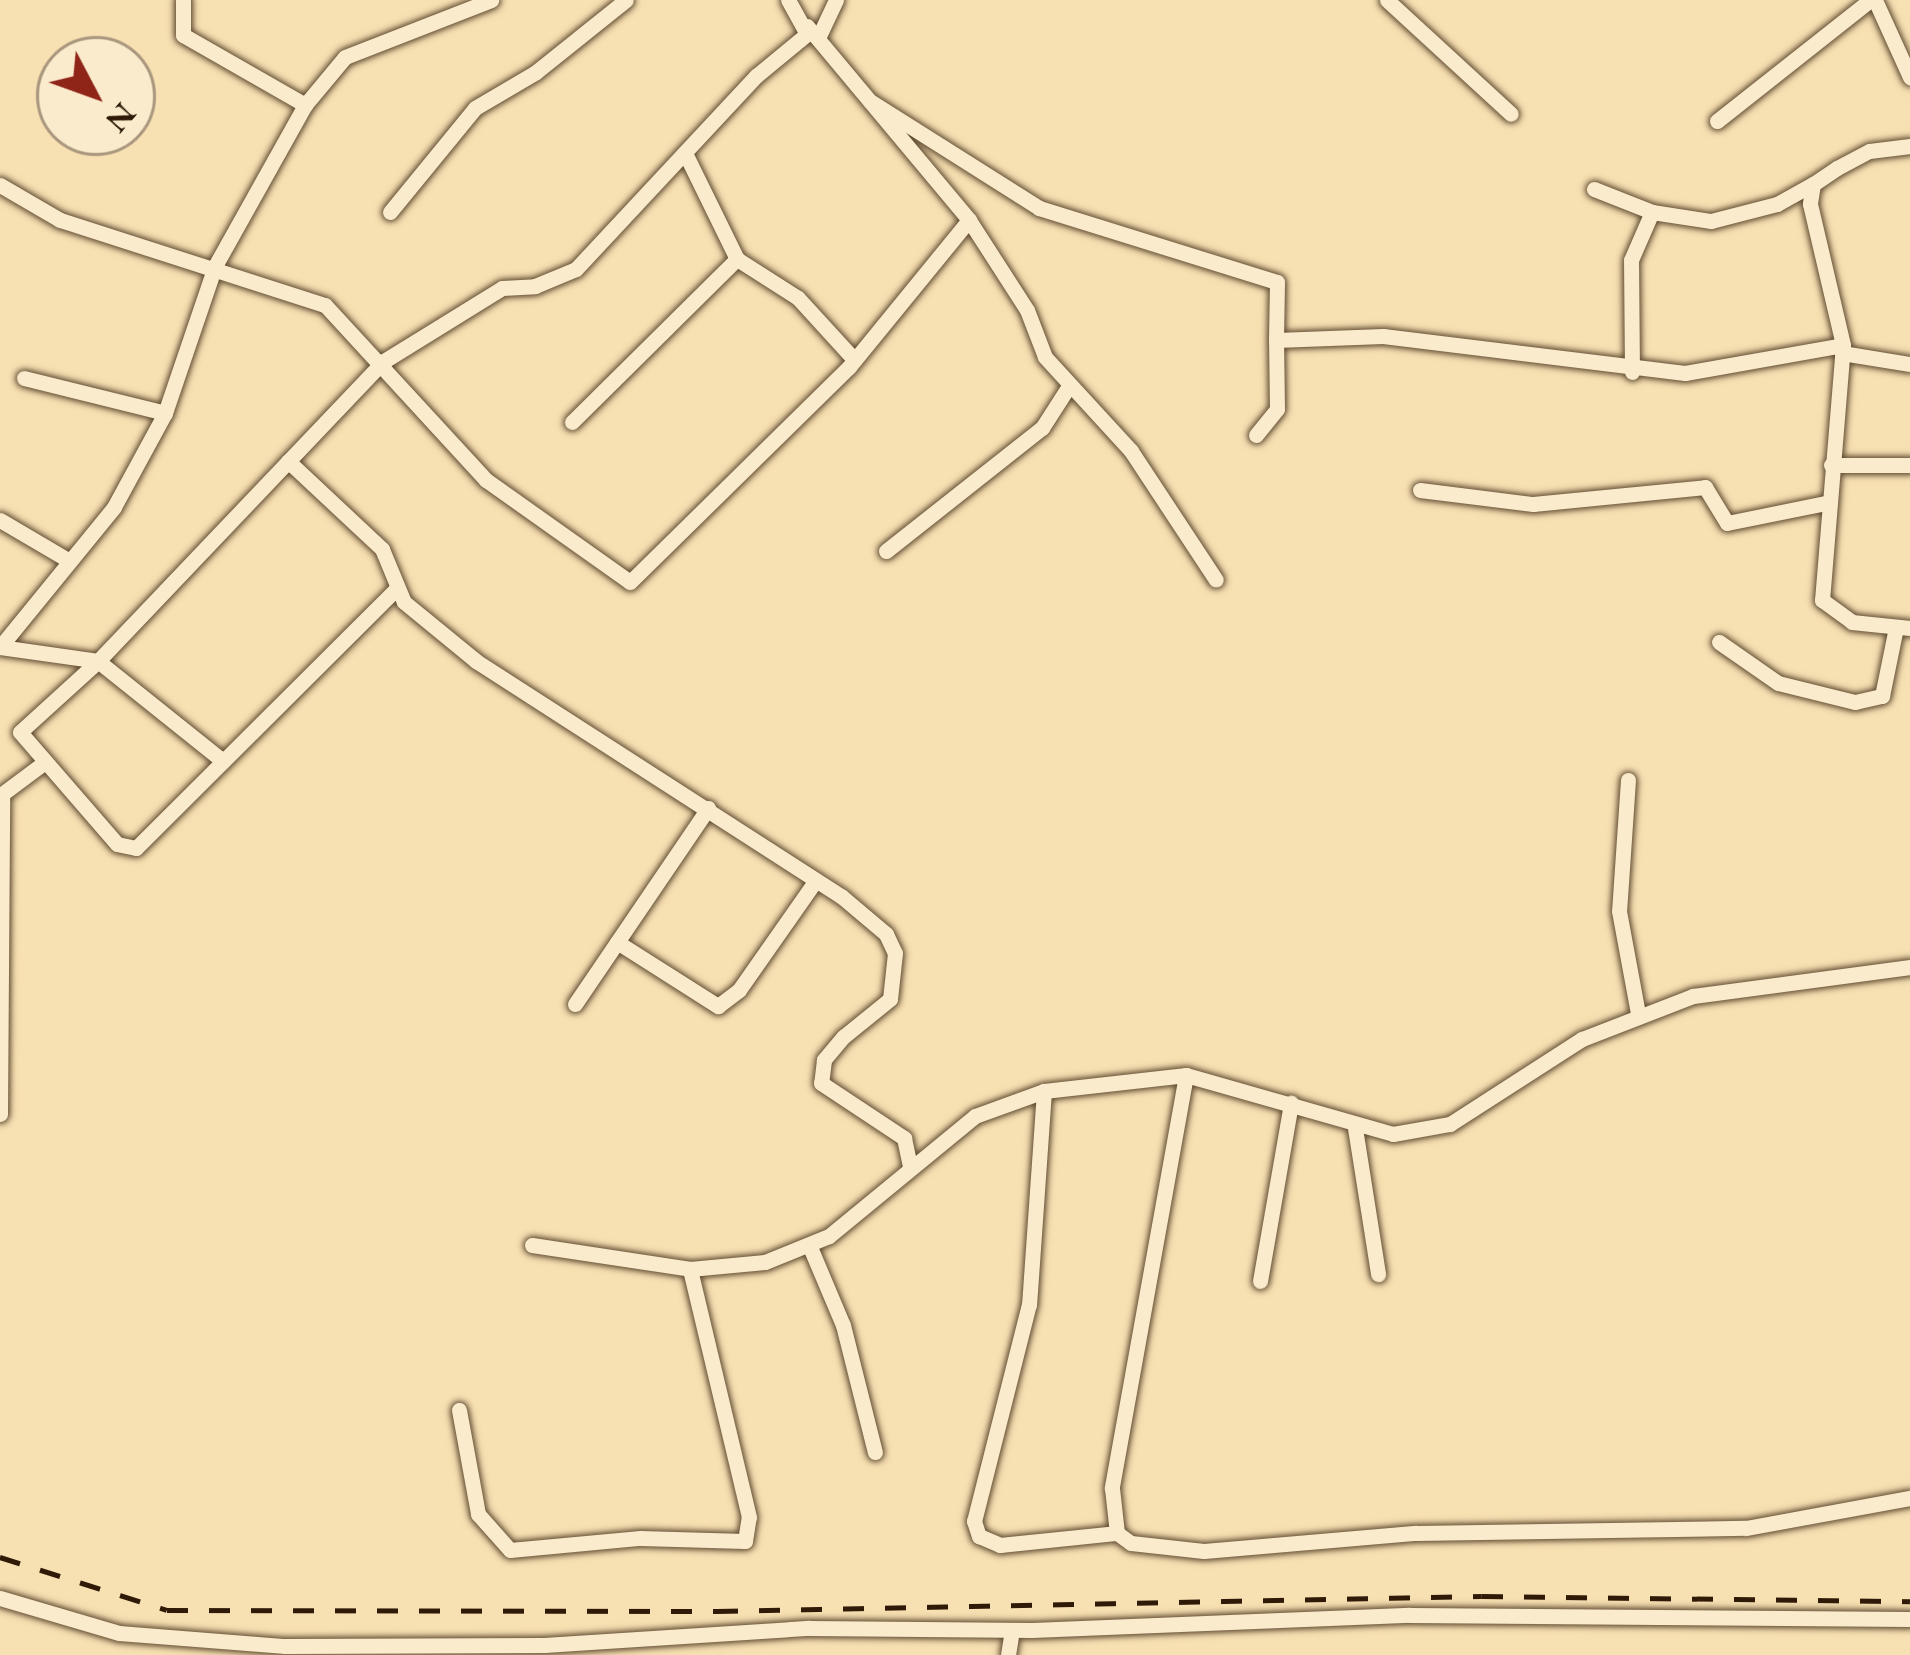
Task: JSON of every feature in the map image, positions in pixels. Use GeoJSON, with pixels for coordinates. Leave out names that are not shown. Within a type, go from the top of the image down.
{"type":"FeatureCollection","features":[{"type":"Feature","properties":{"kind":"street"},"geometry":{"type":"LineString","coordinates":[[183,0],[183,35],[304,105]]}},
{"type":"Feature","properties":{"kind":"street"},"geometry":{"type":"LineString","coordinates":[[223,761],[98,662],[0,647],[114,507],[165,413],[215,266],[304,105],[345,57],[490,0]]}},
{"type":"Feature","properties":{"kind":"street"},"geometry":{"type":"LineString","coordinates":[[390,212],[476,107],[536,72],[626,0]]}},
{"type":"Feature","properties":{"kind":"street"},"geometry":{"type":"LineString","coordinates":[[788,0],[969,220],[1067,388],[1131,452],[1216,580]]}},
{"type":"Feature","properties":{"kind":"street"},"geometry":{"type":"LineString","coordinates":[[396,589],[136,848],[117,844],[20,731],[98,662],[384,361],[502,288],[535,286],[576,268],[812,32],[836,0]]}},
{"type":"Feature","properties":{"kind":"street"},"geometry":{"type":"LineString","coordinates":[[1387,0],[1511,114]]}},
{"type":"Feature","properties":{"kind":"street"},"geometry":{"type":"LineString","coordinates":[[1718,121],[1873,0],[1910,77]]}},
{"type":"Feature","properties":{"kind":"street"},"geometry":{"type":"LineString","coordinates":[[870,101],[1039,208],[1277,282],[1277,410],[1256,435]]}},
{"type":"Feature","properties":{"kind":"street"},"geometry":{"type":"LineString","coordinates":[[1594,189],[1652,212],[1711,220],[1777,204],[1869,151],[1910,146]]}},
{"type":"Feature","properties":{"kind":"street"},"geometry":{"type":"LineString","coordinates":[[686,155],[737,259],[798,298],[851,356]]}},
{"type":"Feature","properties":{"kind":"street"},"geometry":{"type":"LineString","coordinates":[[1720,641],[1778,683],[1855,702],[1882,696],[1903,628],[1852,622],[1822,600],[1825,503],[1843,349],[1810,204],[1813,184]]}},
{"type":"Feature","properties":{"kind":"street"},"geometry":{"type":"LineString","coordinates":[[0,185],[60,220],[325,305],[384,361],[486,479],[630,582],[851,356],[871,344],[969,220]]}},
{"type":"Feature","properties":{"kind":"street"},"geometry":{"type":"LineString","coordinates":[[1632,372],[1631,260],[1652,212]]}},
{"type":"Feature","properties":{"kind":"street"},"geometry":{"type":"LineString","coordinates":[[572,422],[737,259]]}},
{"type":"Feature","properties":{"kind":"street"},"geometry":{"type":"LineString","coordinates":[[1276,340],[1383,336],[1562,356],[1632,372],[1685,373],[1843,349],[1910,364]]}},
{"type":"Feature","properties":{"kind":"street"},"geometry":{"type":"LineString","coordinates":[[25,377],[165,413]]}},
{"type":"Feature","properties":{"kind":"street"},"geometry":{"type":"LineString","coordinates":[[886,551],[1042,428],[1067,388]]}},
{"type":"Feature","properties":{"kind":"street"},"geometry":{"type":"LineString","coordinates":[[288,461],[370,535],[389,560],[396,589],[476,661],[817,880],[886,934],[895,953],[890,999],[843,1036],[824,1060],[821,1083],[904,1138],[910,1167]]}},
{"type":"Feature","properties":{"kind":"street"},"geometry":{"type":"LineString","coordinates":[[1832,465],[1910,465]]}},
{"type":"Feature","properties":{"kind":"street"},"geometry":{"type":"LineString","coordinates":[[1420,490],[1533,504],[1705,487],[1727,523],[1825,503]]}},
{"type":"Feature","properties":{"kind":"street"},"geometry":{"type":"LineString","coordinates":[[0,520],[68,560]]}},
{"type":"Feature","properties":{"kind":"street"},"geometry":{"type":"LineString","coordinates":[[0,1114],[2,794],[45,762]]}},
{"type":"Feature","properties":{"kind":"street"},"geometry":{"type":"LineString","coordinates":[[1628,780],[1620,948],[1639,1014]]}},
{"type":"Feature","properties":{"kind":"street"},"geometry":{"type":"LineString","coordinates":[[575,1004],[708,808]]}},
{"type":"Feature","properties":{"kind":"street"},"geometry":{"type":"LineString","coordinates":[[617,942],[718,1006],[739,990],[817,880]]}},
{"type":"Feature","properties":{"kind":"street"},"geometry":{"type":"LineString","coordinates":[[532,1245],[690,1269],[765,1262],[810,1247],[975,1116],[1044,1091],[1186,1075],[1291,1103],[1355,1128],[1393,1134],[1450,1124],[1582,1039],[1639,1014],[1693,996],[1910,967]]}},
{"type":"Feature","properties":{"kind":"street"},"geometry":{"type":"LineString","coordinates":[[1117,1533],[1112,1488],[1186,1075]]}},
{"type":"Feature","properties":{"kind":"street"},"geometry":{"type":"LineString","coordinates":[[1044,1091],[1029,1304],[974,1521],[979,1536],[1000,1545],[1117,1533],[1143,1546],[1204,1551],[1416,1533],[1746,1528],[1910,1498]]}},
{"type":"Feature","properties":{"kind":"street"},"geometry":{"type":"LineString","coordinates":[[1260,1281],[1291,1103]]}},
{"type":"Feature","properties":{"kind":"street"},"geometry":{"type":"LineString","coordinates":[[1355,1128],[1378,1274]]}},
{"type":"Feature","properties":{"kind":"street"},"geometry":{"type":"LineString","coordinates":[[810,1247],[843,1325],[875,1452]]}},
{"type":"Feature","properties":{"kind":"street"},"geometry":{"type":"LineString","coordinates":[[458,1410],[478,1514],[510,1550],[640,1538],[745,1541],[749,1517],[690,1269]]}},
{"type":"Feature","properties":{"kind":"street"},"geometry":{"type":"LineString","coordinates":[[0,1598],[177,1643],[544,1645],[809,1628],[1012,1630],[1410,1615],[1910,1619]]}},
{"type":"Feature","properties":{"kind":"street"},"geometry":{"type":"LineString","coordinates":[[1008,1655],[1012,1630]]}},
{"type":"Feature","properties":{"kind":"railway"},"geometry":{"type":"LineString","coordinates":[[0,1557],[167,1610],[717,1611],[1482,1596],[1910,1601]]}}]}
